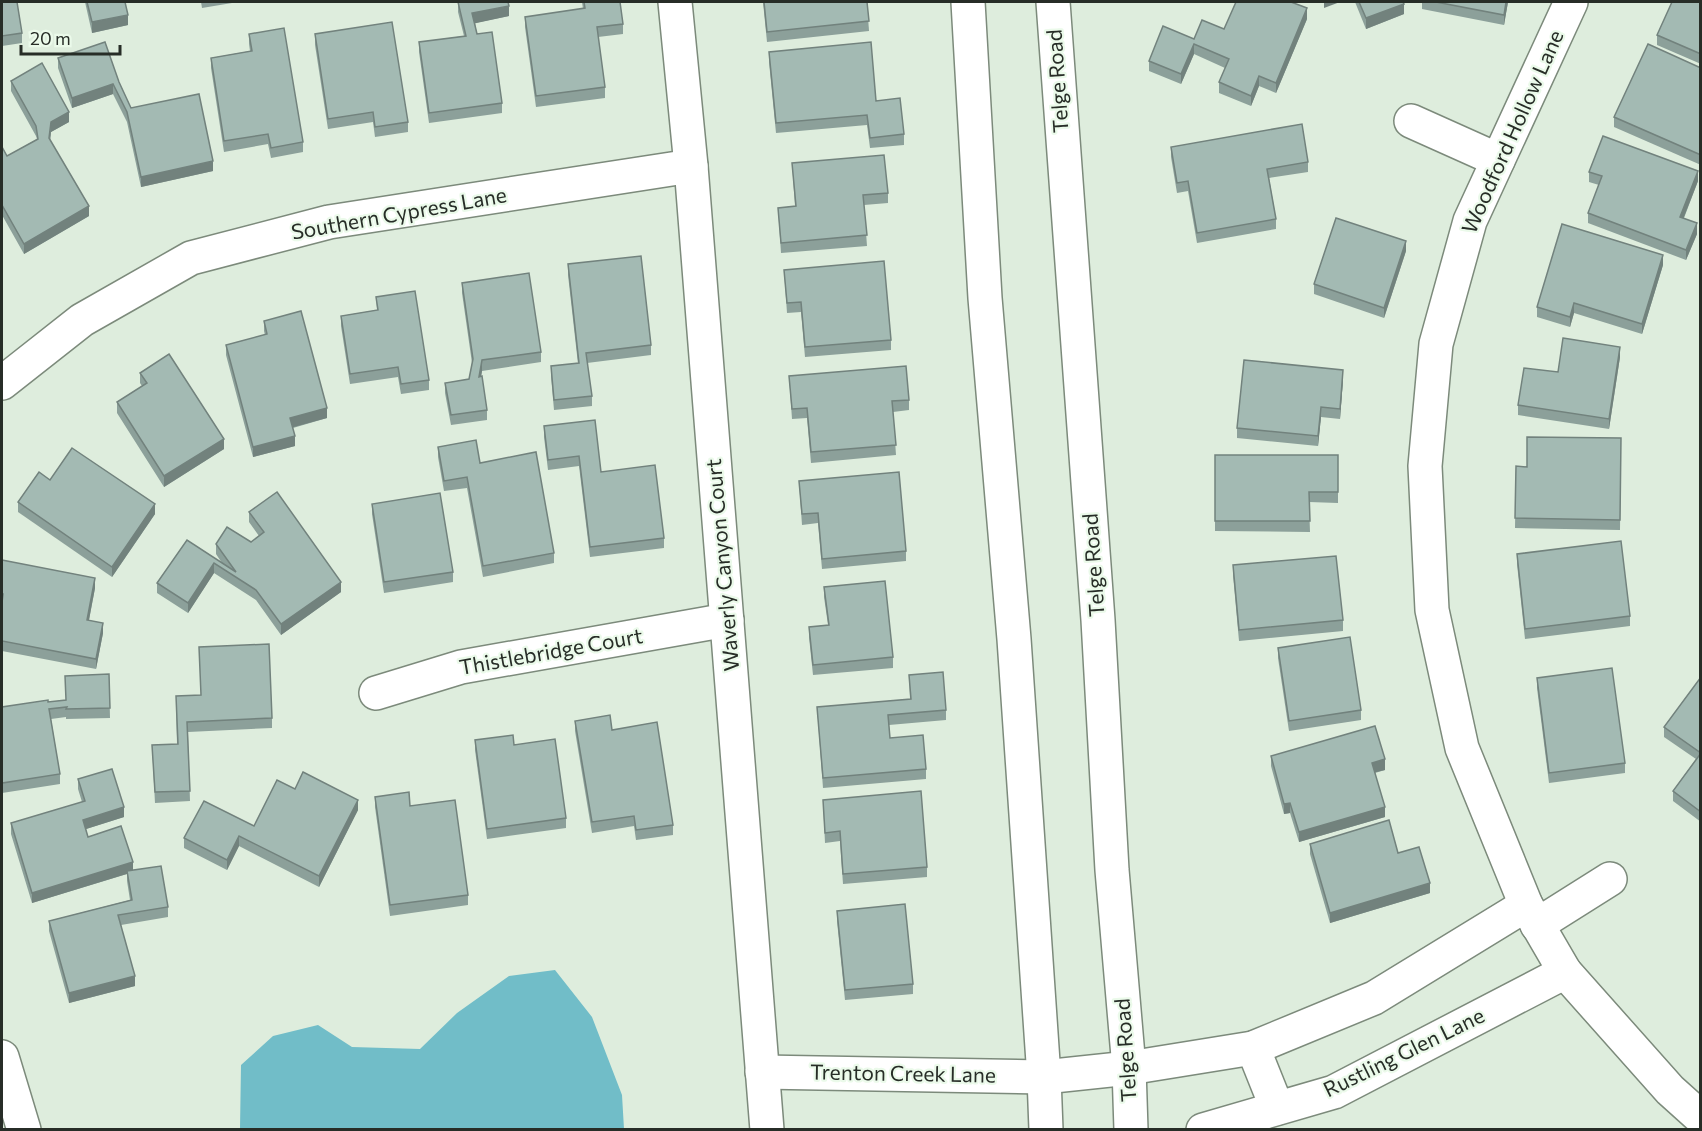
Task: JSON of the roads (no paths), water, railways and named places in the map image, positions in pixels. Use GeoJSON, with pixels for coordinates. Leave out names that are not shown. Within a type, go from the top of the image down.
{"type":"FeatureCollection","features":[{"type":"Feature","properties":{"kind":"street","name":"Waverly Canyon Court"},"geometry":{"type":"LineString","coordinates":[[675,2],[691,166],[767,1130]]}},
{"type":"Feature","properties":{"kind":"street"},"geometry":{"type":"LineString","coordinates":[[969,2],[985,298],[1015,650],[1046,1130]]}},
{"type":"Feature","properties":{"kind":"street","name":"Telge Road"},"geometry":{"type":"LineString","coordinates":[[1053,2],[1098,620],[1112,870],[1129,1068],[1131,1130]]}},
{"type":"Feature","properties":{"kind":"street","name":"Woodford Hollow Lane"},"geometry":{"type":"LineString","coordinates":[[1571,2],[1470,221],[1436,344],[1425,466],[1432,610],[1462,748],[1532,915],[1565,972],[1670,1090],[1701,1117]]}},
{"type":"Feature","properties":{"kind":"street"},"geometry":{"type":"LineString","coordinates":[[1411,121],[1498,160]]}},
{"type":"Feature","properties":{"kind":"street","name":"Southern Cypress Lane"},"geometry":{"type":"LineString","coordinates":[[2,383],[82,320],[191,258],[329,222],[691,166]]}},
{"type":"Feature","properties":{"kind":"street","name":"Thistlebridge Court"},"geometry":{"type":"LineString","coordinates":[[376,693],[461,667],[727,620]]}},
{"type":"Feature","properties":{"kind":"street"},"geometry":{"type":"LineString","coordinates":[[1044,1077],[1129,1068],[1253,1048],[1374,998],[1532,915],[1610,879]]}},
{"type":"Feature","properties":{"kind":"street","name":"Rustling Glen Lane"},"geometry":{"type":"LineString","coordinates":[[1203,1130],[1334,1092],[1565,972]]}},
{"type":"Feature","properties":{"kind":"street"},"geometry":{"type":"LineString","coordinates":[[1253,1048],[1276,1108]]}},
{"type":"Feature","properties":{"kind":"street"},"geometry":{"type":"LineString","coordinates":[[2,1057],[16,1124]]}},
{"type":"Feature","properties":{"kind":"street","name":"Trenton Creek Lane"},"geometry":{"type":"LineString","coordinates":[[762,1072],[1044,1077]]}},
{"type":"Feature","properties":{"kind":"water"},"geometry":{"type":"Polygon","coordinates":[[[555,970],[592,1017],[622,1095],[624,1129],[240,1129],[241,1065],[273,1036],[318,1025],[352,1047],[420,1049],[457,1013],[509,976],[555,970]]]}}]}
